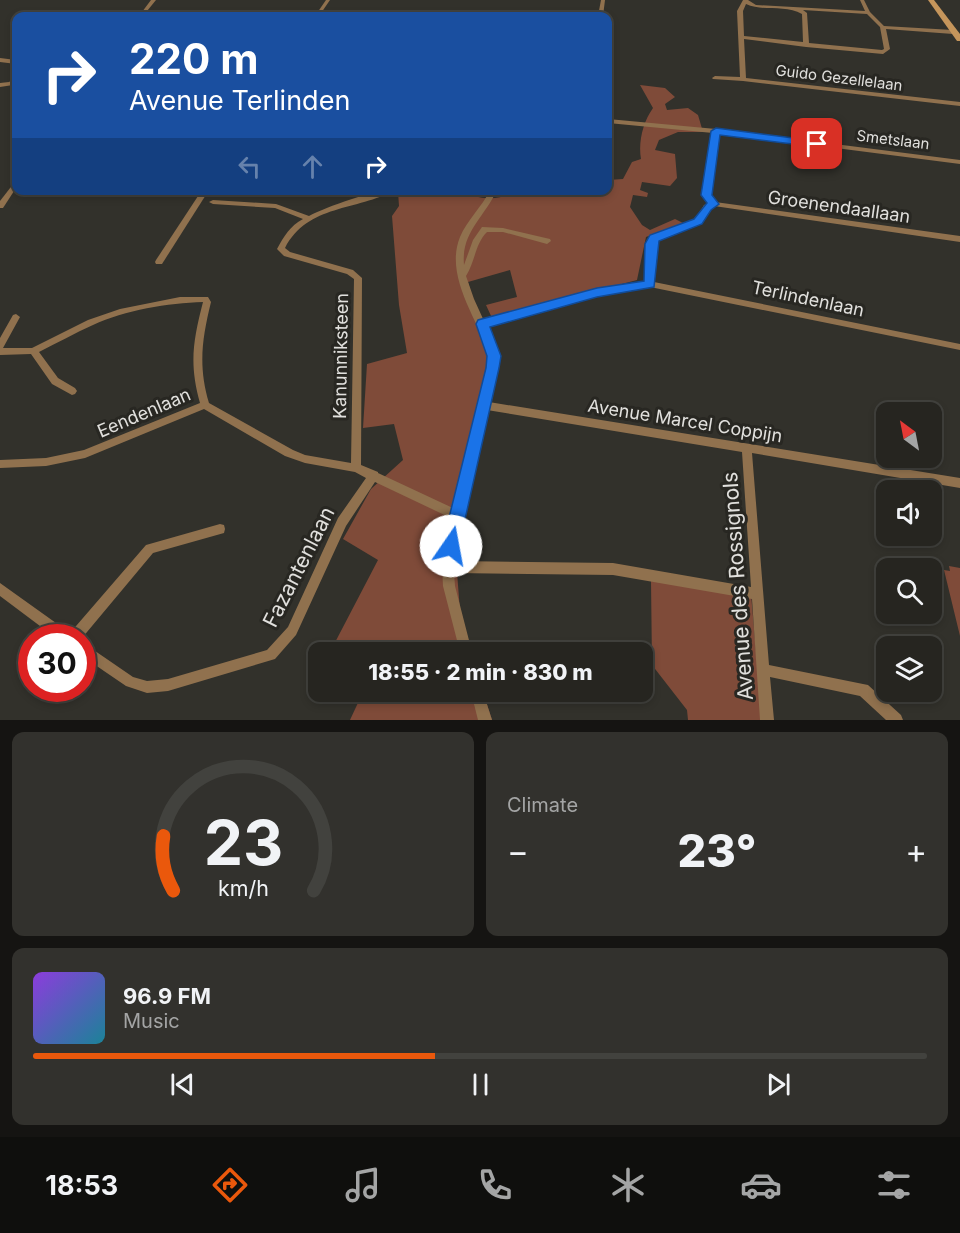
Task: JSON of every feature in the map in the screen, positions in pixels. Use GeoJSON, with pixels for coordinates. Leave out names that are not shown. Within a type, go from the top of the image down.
{"type":"FeatureCollection","features":[{"type":"Feature","properties":{"kind":"main road"},"geometry":{"type":"LineString","coordinates":[[931,0],[952,32],[960,39]]}},
{"type":"Feature","properties":{"kind":"street"},"geometry":{"type":"LineString","coordinates":[[144,12],[154,0]]}},
{"type":"Feature","properties":{"kind":"street"},"geometry":{"type":"LineString","coordinates":[[862,0],[868,13],[882,25],[952,32]]}},
{"type":"Feature","properties":{"kind":"street"},"geometry":{"type":"LineString","coordinates":[[742,79],[741,8],[745,1],[755,6]]}},
{"type":"Feature","properties":{"kind":"street"},"geometry":{"type":"LineString","coordinates":[[741,8],[755,6],[868,13]]}},
{"type":"Feature","properties":{"kind":"street"},"geometry":{"type":"LineString","coordinates":[[795,8],[804,13]]}},
{"type":"Feature","properties":{"kind":"street"},"geometry":{"type":"LineString","coordinates":[[804,13],[811,9]]}},
{"type":"Feature","properties":{"kind":"street"},"geometry":{"type":"LineString","coordinates":[[804,13],[806,45]]}},
{"type":"Feature","properties":{"kind":"street"},"geometry":{"type":"LineString","coordinates":[[741,37],[883,52],[887,49],[882,25]]}},
{"type":"Feature","properties":{"kind":"street","name":"Guido Gezellelaan"},"geometry":{"type":"LineString","coordinates":[[715,78],[742,79],[960,104]]}},
{"type":"Feature","properties":{"kind":"street","name":"Smetslaan"},"geometry":{"type":"LineString","coordinates":[[612,122],[716,131],[960,162]]}},
{"type":"Feature","properties":{"kind":"street"},"geometry":{"type":"LineString","coordinates":[[483,324],[597,292],[650,284],[651,244],[654,238],[698,222],[707,207],[713,204],[706,195],[716,131]]}},
{"type":"Feature","properties":{"kind":"street"},"geometry":{"type":"LineString","coordinates":[[0,206],[12,190]]}},
{"type":"Feature","properties":{"kind":"street"},"geometry":{"type":"LineString","coordinates":[[159,262],[203,195]]}},
{"type":"Feature","properties":{"kind":"street","name":"Kanunniksteen"},"geometry":{"type":"LineString","coordinates":[[356,468],[359,282],[350,272],[283,252],[282,246],[308,218],[324,210],[375,195]]}},
{"type":"Feature","properties":{"kind":"street"},"geometry":{"type":"LineString","coordinates":[[463,642],[449,586],[448,567],[457,515],[494,356],[462,275],[459,256],[469,228],[486,208],[492,195]]}},
{"type":"Feature","properties":{"kind":"street"},"geometry":{"type":"LineString","coordinates":[[213,202],[276,206],[308,218]]}},
{"type":"Feature","properties":{"kind":"street","name":"Groenendaallaan"},"geometry":{"type":"LineString","coordinates":[[713,204],[960,239]]}},
{"type":"Feature","properties":{"kind":"street"},"geometry":{"type":"LineString","coordinates":[[462,275],[466,270],[472,245],[485,229],[503,230],[547,241]]}},
{"type":"Feature","properties":{"kind":"street","name":"Terlindenlaan"},"geometry":{"type":"LineString","coordinates":[[650,284],[960,347]]}},
{"type":"Feature","properties":{"kind":"street"},"geometry":{"type":"LineString","coordinates":[[0,352],[33,351],[91,322],[120,312],[180,300],[205,299],[207,302],[197,340],[196,368],[205,405]]}},
{"type":"Feature","properties":{"kind":"street"},"geometry":{"type":"LineString","coordinates":[[0,346],[16,317]]}},
{"type":"Feature","properties":{"kind":"street"},"geometry":{"type":"LineString","coordinates":[[33,351],[55,381],[72,391]]}},
{"type":"Feature","properties":{"kind":"street","name":"Eendenlaan"},"geometry":{"type":"LineString","coordinates":[[0,464],[46,462],[85,454],[205,405],[289,453],[305,459],[356,468],[375,475],[457,515]]}},
{"type":"Feature","properties":{"kind":"street","name":"Avenue Marcel Coppijn"},"geometry":{"type":"LineString","coordinates":[[483,405],[960,483]]}},
{"type":"Feature","properties":{"kind":"street","name":"Avenue des Rossignols"},"geometry":{"type":"LineString","coordinates":[[747,449],[767,720]]}},
{"type":"Feature","properties":{"kind":"street","name":"Fazantenlaan"},"geometry":{"type":"LineString","coordinates":[[96,658],[130,682],[147,687],[168,685],[271,655],[292,631],[342,522],[375,475]]}},
{"type":"Feature","properties":{"kind":"street"},"geometry":{"type":"LineString","coordinates":[[86,624],[150,549],[220,529]]}},
{"type":"Feature","properties":{"kind":"street"},"geometry":{"type":"LineString","coordinates":[[448,567],[613,569],[757,594]]}},
{"type":"Feature","properties":{"kind":"street"},"geometry":{"type":"LineString","coordinates":[[0,589],[48,624]]}},
{"type":"Feature","properties":{"kind":"street"},"geometry":{"type":"LineString","coordinates":[[765,670],[863,690],[896,720]]}},
{"type":"Feature","properties":{"kind":"street"},"geometry":{"type":"LineString","coordinates":[[480,702],[485,720]]}},
{"type":"Feature","properties":{"kind":"shaded area"},"geometry":{"type":"Polygon","coordinates":[[[640,85],[665,88],[675,97],[665,104],[667,110],[688,108],[698,115],[703,132],[678,132],[659,140],[655,150],[675,154],[677,178],[670,186],[642,182],[640,190],[648,193],[647,197],[633,195],[630,207],[642,225],[650,230],[675,219],[683,223],[646,237],[637,280],[492,318],[486,305],[517,297],[510,270],[468,282],[489,358],[453,520],[460,611],[469,642],[335,642],[378,560],[343,539],[371,489],[403,460],[394,424],[363,428],[367,364],[407,353],[399,305],[392,216],[399,206],[398,195],[473,195],[493,198],[508,195],[612,195],[612,180],[623,179],[632,162],[641,159],[640,146],[646,119],[653,108],[640,85]]]}},
{"type":"Feature","properties":{"kind":"shaded area"},"geometry":{"type":"Polygon","coordinates":[[[949,566],[960,568],[960,636],[944,570],[950,571],[949,566]]]}},
{"type":"Feature","properties":{"kind":"shaded area"},"geometry":{"type":"Polygon","coordinates":[[[651,581],[751,594],[762,720],[688,720],[687,710],[653,666],[651,581]]]}},
{"type":"Feature","properties":{"kind":"shaded area"},"geometry":{"type":"Polygon","coordinates":[[[358,702],[486,702],[492,720],[350,720],[358,702]]]}},
{"type":"Feature","properties":{"kind":"route"},"geometry":{"type":"LineString","coordinates":[[451,546],[494,356],[483,324],[597,292],[650,284],[651,244],[654,238],[698,222],[707,207],[713,204],[706,195],[716,131],[817,144]]}}]}
